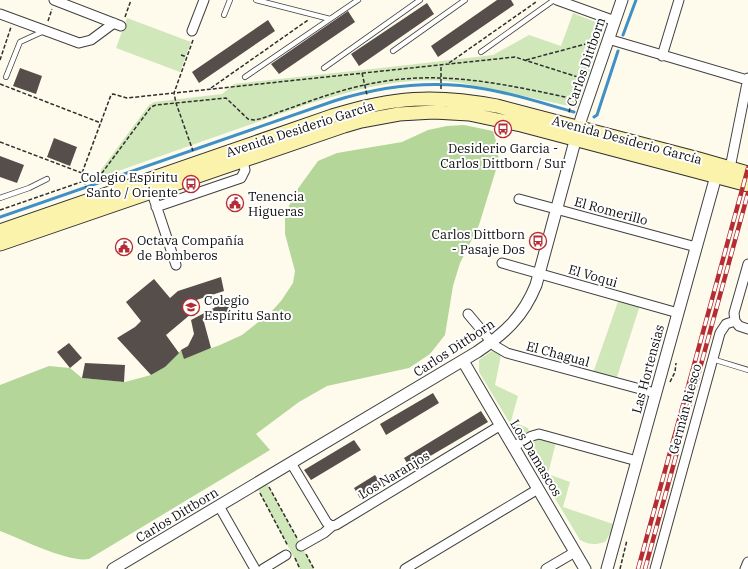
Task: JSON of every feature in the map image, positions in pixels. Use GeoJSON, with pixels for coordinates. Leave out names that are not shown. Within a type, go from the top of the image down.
{"type":"FeatureCollection","features":[{"type":"Feature","properties":{"kind":"main road","name":"Avenida Desiderio García"},"geometry":{"type":"LineString","coordinates":[[0,231],[95,199],[149,186],[276,142],[380,117],[458,106],[503,120],[577,133],[730,168],[748,174]]}},
{"type":"Feature","properties":{"kind":"main road","name":"Avenida Desiderio García"},"geometry":{"type":"LineString","coordinates":[[577,133],[748,185]]}},
{"type":"Feature","properties":{"kind":"main road","name":"Avenida Desiderio García"},"geometry":{"type":"LineString","coordinates":[[0,244],[95,199]]}},
{"type":"Feature","properties":{"kind":"street"},"geometry":{"type":"LineString","coordinates":[[54,0],[117,25]]}},
{"type":"Feature","properties":{"kind":"street"},"geometry":{"type":"LineString","coordinates":[[192,31],[204,0]]}},
{"type":"Feature","properties":{"kind":"street"},"geometry":{"type":"LineString","coordinates":[[555,0],[615,21]]}},
{"type":"Feature","properties":{"kind":"street","name":"Carlos Dittborn"},"geometry":{"type":"LineString","coordinates":[[113,569],[463,361],[492,342],[508,329],[521,313],[532,295],[577,133],[622,0]]}},
{"type":"Feature","properties":{"kind":"street"},"geometry":{"type":"LineString","coordinates":[[662,56],[679,0]]}},
{"type":"Feature","properties":{"kind":"street"},"geometry":{"type":"LineString","coordinates":[[0,14],[75,43],[83,43],[91,40],[117,25]]}},
{"type":"Feature","properties":{"kind":"street"},"geometry":{"type":"LineString","coordinates":[[608,40],[748,79],[730,168]]}},
{"type":"Feature","properties":{"kind":"street"},"geometry":{"type":"LineString","coordinates":[[156,207],[241,178],[245,170],[242,154]]}},
{"type":"Feature","properties":{"kind":"street","name":"Las Hortensias"},"geometry":{"type":"LineString","coordinates":[[607,569],[716,176]]}},
{"type":"Feature","properties":{"kind":"street"},"geometry":{"type":"LineString","coordinates":[[149,186],[176,266]]}},
{"type":"Feature","properties":{"kind":"street","name":"El Romerillo"},"geometry":{"type":"LineString","coordinates":[[519,199],[696,248]]}},
{"type":"Feature","properties":{"kind":"street","name":"El Voqui"},"geometry":{"type":"LineString","coordinates":[[502,263],[678,314]]}},
{"type":"Feature","properties":{"kind":"street"},"geometry":{"type":"LineString","coordinates":[[748,264],[734,313],[735,321],[739,326],[748,329]]}},
{"type":"Feature","properties":{"kind":"street","name":"El Chagual"},"geometry":{"type":"LineString","coordinates":[[468,314],[492,342],[499,349],[507,353],[655,394]]}},
{"type":"Feature","properties":{"kind":"street","name":"Germán Riesco"},"geometry":{"type":"LineString","coordinates":[[655,569],[721,329],[726,324],[735,321]]}},
{"type":"Feature","properties":{"kind":"street","name":"Los Damascos"},"geometry":{"type":"LineString","coordinates":[[463,361],[585,569]]}},
{"type":"Feature","properties":{"kind":"street","name":"Los Naranjos"},"geometry":{"type":"LineString","coordinates":[[301,546],[324,533],[332,526],[501,426]]}},
{"type":"Feature","properties":{"kind":"street"},"geometry":{"type":"LineString","coordinates":[[513,447],[534,435],[542,434],[637,461]]}},
{"type":"Feature","properties":{"kind":"street"},"geometry":{"type":"LineString","coordinates":[[291,462],[327,523],[332,526]]}},
{"type":"Feature","properties":{"kind":"street"},"geometry":{"type":"LineString","coordinates":[[405,569],[538,489]]}},
{"type":"Feature","properties":{"kind":"street"},"geometry":{"type":"LineString","coordinates":[[219,506],[255,569]]}},
{"type":"Feature","properties":{"kind":"street"},"geometry":{"type":"LineString","coordinates":[[546,569],[575,552]]}},
{"type":"Feature","properties":{"kind":"street"},"geometry":{"type":"LineString","coordinates":[[263,569],[290,555]]}},
{"type":"Feature","properties":{"kind":"street"},"geometry":{"type":"LineString","coordinates":[[745,569],[748,562]]}},
{"type":"Feature","properties":{"kind":"lane"},"geometry":{"type":"LineString","coordinates":[[224,15],[230,0]]}},
{"type":"Feature","properties":{"kind":"lane"},"geometry":{"type":"LineString","coordinates":[[256,0],[330,19]]}},
{"type":"Feature","properties":{"kind":"lane"},"geometry":{"type":"LineString","coordinates":[[245,77],[358,0]]}},
{"type":"Feature","properties":{"kind":"lane"},"geometry":{"type":"LineString","coordinates":[[324,68],[420,0]]}},
{"type":"Feature","properties":{"kind":"lane"},"geometry":{"type":"LineString","coordinates":[[393,51],[465,0]]}},
{"type":"Feature","properties":{"kind":"lane"},"geometry":{"type":"LineString","coordinates":[[482,52],[555,0]]}},
{"type":"Feature","properties":{"kind":"lane"},"geometry":{"type":"LineString","coordinates":[[6,78],[20,42],[44,31]]}},
{"type":"Feature","properties":{"kind":"lane"},"geometry":{"type":"LineString","coordinates":[[0,198],[29,188],[47,179]]}},
{"type":"Feature","properties":{"kind":"lane"},"geometry":{"type":"LineString","coordinates":[[712,359],[748,370]]}},
{"type":"Feature","properties":{"kind":"path"},"geometry":{"type":"LineString","coordinates":[[44,31],[54,0]]}},
{"type":"Feature","properties":{"kind":"path"},"geometry":{"type":"LineString","coordinates":[[117,25],[131,0]]}},
{"type":"Feature","properties":{"kind":"path"},"geometry":{"type":"LineString","coordinates":[[448,64],[536,2]]}},
{"type":"Feature","properties":{"kind":"path"},"geometry":{"type":"LineString","coordinates":[[210,89],[317,15]]}},
{"type":"Feature","properties":{"kind":"path"},"geometry":{"type":"LineString","coordinates":[[0,60],[14,20]]}},
{"type":"Feature","properties":{"kind":"path"},"geometry":{"type":"LineString","coordinates":[[192,31],[195,35],[174,93],[176,103],[194,153]]}},
{"type":"Feature","properties":{"kind":"path"},"geometry":{"type":"LineString","coordinates":[[526,60],[601,40],[608,40]]}},
{"type":"Feature","properties":{"kind":"path"},"geometry":{"type":"LineString","coordinates":[[181,55],[187,57]]}},
{"type":"Feature","properties":{"kind":"path"},"geometry":{"type":"LineString","coordinates":[[95,199],[85,185],[82,173],[111,95],[113,94],[127,98],[515,57],[593,82]]}},
{"type":"Feature","properties":{"kind":"path"},"geometry":{"type":"LineString","coordinates":[[441,65],[441,88]]}},
{"type":"Feature","properties":{"kind":"path"},"geometry":{"type":"LineString","coordinates":[[362,73],[367,96]]}},
{"type":"Feature","properties":{"kind":"path"},"geometry":{"type":"LineString","coordinates":[[0,210],[98,176],[105,170],[151,108],[156,105],[226,98],[248,119],[254,120],[329,94],[365,85],[406,78],[441,78],[488,82],[565,97],[569,100],[569,113]]}},
{"type":"Feature","properties":{"kind":"path"},"geometry":{"type":"LineString","coordinates":[[0,84],[101,123]]}},
{"type":"Feature","properties":{"kind":"path"},"geometry":{"type":"LineString","coordinates":[[0,142],[82,173]]}},
{"type":"Feature","properties":{"kind":"path"},"geometry":{"type":"LineString","coordinates":[[260,481],[314,569]]}},
{"type":"Feature","properties":{"kind":"path"},"geometry":{"type":"LineString","coordinates":[[260,481],[290,555],[300,569]]}},
{"type":"Feature","properties":{"kind":"green space"},"geometry":{"type":"Polygon","coordinates":[[[573,13],[605,26],[577,108],[482,87],[446,81],[429,80],[395,83],[361,89],[311,103],[101,177],[101,170],[149,105],[154,102],[222,94],[234,84],[493,55],[529,35],[561,46],[573,13]]]}},
{"type":"Feature","properties":{"kind":"green space"},"geometry":{"type":"Polygon","coordinates":[[[127,18],[191,42],[180,72],[116,48],[127,18]]]}},
{"type":"Feature","properties":{"kind":"green space"},"geometry":{"type":"Polygon","coordinates":[[[464,125],[493,131],[499,160],[479,225],[460,263],[453,286],[445,335],[430,354],[409,368],[327,386],[299,402],[256,434],[270,450],[89,559],[80,559],[58,554],[0,531],[0,385],[49,366],[70,368],[82,378],[125,382],[151,375],[165,367],[181,350],[184,358],[242,335],[271,312],[281,301],[293,283],[295,271],[285,234],[285,214],[297,190],[318,161],[337,153],[402,142],[428,130],[447,126],[464,125]]]}},
{"type":"Feature","properties":{"kind":"green space"},"geometry":{"type":"Polygon","coordinates":[[[621,293],[642,299],[616,380],[593,373],[621,293]]]}},
{"type":"Feature","properties":{"kind":"green space"},"geometry":{"type":"Polygon","coordinates":[[[492,351],[501,355],[495,385],[518,396],[511,421],[528,428],[530,435],[522,440],[525,445],[537,438],[556,442],[548,474],[570,482],[563,507],[613,524],[612,530],[605,542],[592,544],[580,540],[479,372],[479,360],[492,351]]]}},
{"type":"Feature","properties":{"kind":"green space"},"geometry":{"type":"Polygon","coordinates":[[[264,478],[314,569],[300,569],[255,484],[264,478]]]}},
{"type":"Feature","properties":{"kind":"building"},"geometry":{"type":"Polygon","coordinates":[[[497,0],[511,0],[514,5],[438,57],[431,46],[497,0]]]}},
{"type":"Feature","properties":{"kind":"building"},"geometry":{"type":"Polygon","coordinates":[[[427,3],[434,14],[359,66],[351,54],[427,3]]]}},
{"type":"Feature","properties":{"kind":"building"},"geometry":{"type":"Polygon","coordinates":[[[348,11],[355,22],[279,74],[271,64],[348,11]]]}},
{"type":"Feature","properties":{"kind":"building"},"geometry":{"type":"Polygon","coordinates":[[[268,20],[275,31],[199,83],[192,72],[268,20]]]}},
{"type":"Feature","properties":{"kind":"building"},"geometry":{"type":"Polygon","coordinates":[[[20,68],[42,76],[36,94],[13,86],[20,68]]]}},
{"type":"Feature","properties":{"kind":"building"},"geometry":{"type":"Polygon","coordinates":[[[54,138],[77,147],[70,166],[47,157],[54,138]]]}},
{"type":"Feature","properties":{"kind":"building"},"geometry":{"type":"Polygon","coordinates":[[[0,156],[24,165],[17,183],[0,177],[0,156]]]}},
{"type":"Feature","properties":{"kind":"building"},"geometry":{"type":"Polygon","coordinates":[[[221,277],[224,291],[184,304],[191,314],[166,335],[179,353],[165,367],[151,375],[117,338],[135,327],[141,321],[126,302],[154,279],[170,298],[178,291],[221,277]]]}},
{"type":"Feature","properties":{"kind":"building"},"geometry":{"type":"Polygon","coordinates":[[[227,301],[230,313],[204,322],[211,348],[184,359],[181,350],[188,346],[194,334],[191,320],[227,301]]]}},
{"type":"Feature","properties":{"kind":"building"},"geometry":{"type":"Polygon","coordinates":[[[69,343],[82,358],[70,368],[57,352],[69,343]]]}},
{"type":"Feature","properties":{"kind":"building"},"geometry":{"type":"Polygon","coordinates":[[[85,363],[125,365],[124,382],[82,378],[85,363]]]}},
{"type":"Feature","properties":{"kind":"building"},"geometry":{"type":"Polygon","coordinates":[[[433,393],[439,403],[386,435],[380,424],[433,393]]]}},
{"type":"Feature","properties":{"kind":"building"},"geometry":{"type":"Polygon","coordinates":[[[481,411],[488,422],[410,468],[404,458],[481,411]]]}},
{"type":"Feature","properties":{"kind":"building"},"geometry":{"type":"Polygon","coordinates":[[[354,440],[361,450],[311,480],[304,470],[354,440]]]}},
{"type":"Feature","properties":{"kind":"building"},"geometry":{"type":"Polygon","coordinates":[[[375,475],[382,485],[360,498],[354,488],[375,475]]]}},
{"type":"Feature","properties":{"kind":"waterway"},"geometry":{"type":"LineString","coordinates":[[623,35],[636,0]]}},
{"type":"Feature","properties":{"kind":"waterway"},"geometry":{"type":"LineString","coordinates":[[594,117],[597,115],[618,51]]}},
{"type":"Feature","properties":{"kind":"waterway"},"geometry":{"type":"LineString","coordinates":[[0,217],[334,101],[390,88],[428,85],[466,86],[530,99],[574,112]]}},
{"type":"Feature","properties":{"kind":"railway"},"geometry":{"type":"LineString","coordinates":[[638,569],[748,168]]}},
{"type":"Feature","properties":{"kind":"railway"},"geometry":{"type":"LineString","coordinates":[[645,569],[748,193]]}},
{"type":"Feature","properties":{"kind":"place","name":"Desiderio Garcia - Carlos Dittborn / Sur"},"geometry":{"type":"Point","coordinates":[503,129]}},
{"type":"Feature","properties":{"kind":"place","name":"Colegio Espiritu Santo / Oriente"},"geometry":{"type":"Point","coordinates":[191,184]}},
{"type":"Feature","properties":{"kind":"place","name":"Tenencia Higueras"},"geometry":{"type":"Point","coordinates":[235,203]}},
{"type":"Feature","properties":{"kind":"place","name":"Carlos Dittborn - Pasaje Dos"},"geometry":{"type":"Point","coordinates":[538,241]}},
{"type":"Feature","properties":{"kind":"place","name":"Octava Compañía de Bomberos"},"geometry":{"type":"Point","coordinates":[124,247]}},
{"type":"Feature","properties":{"kind":"place","name":"Colegio Espíritu Santo"},"geometry":{"type":"Point","coordinates":[191,307]}}]}
